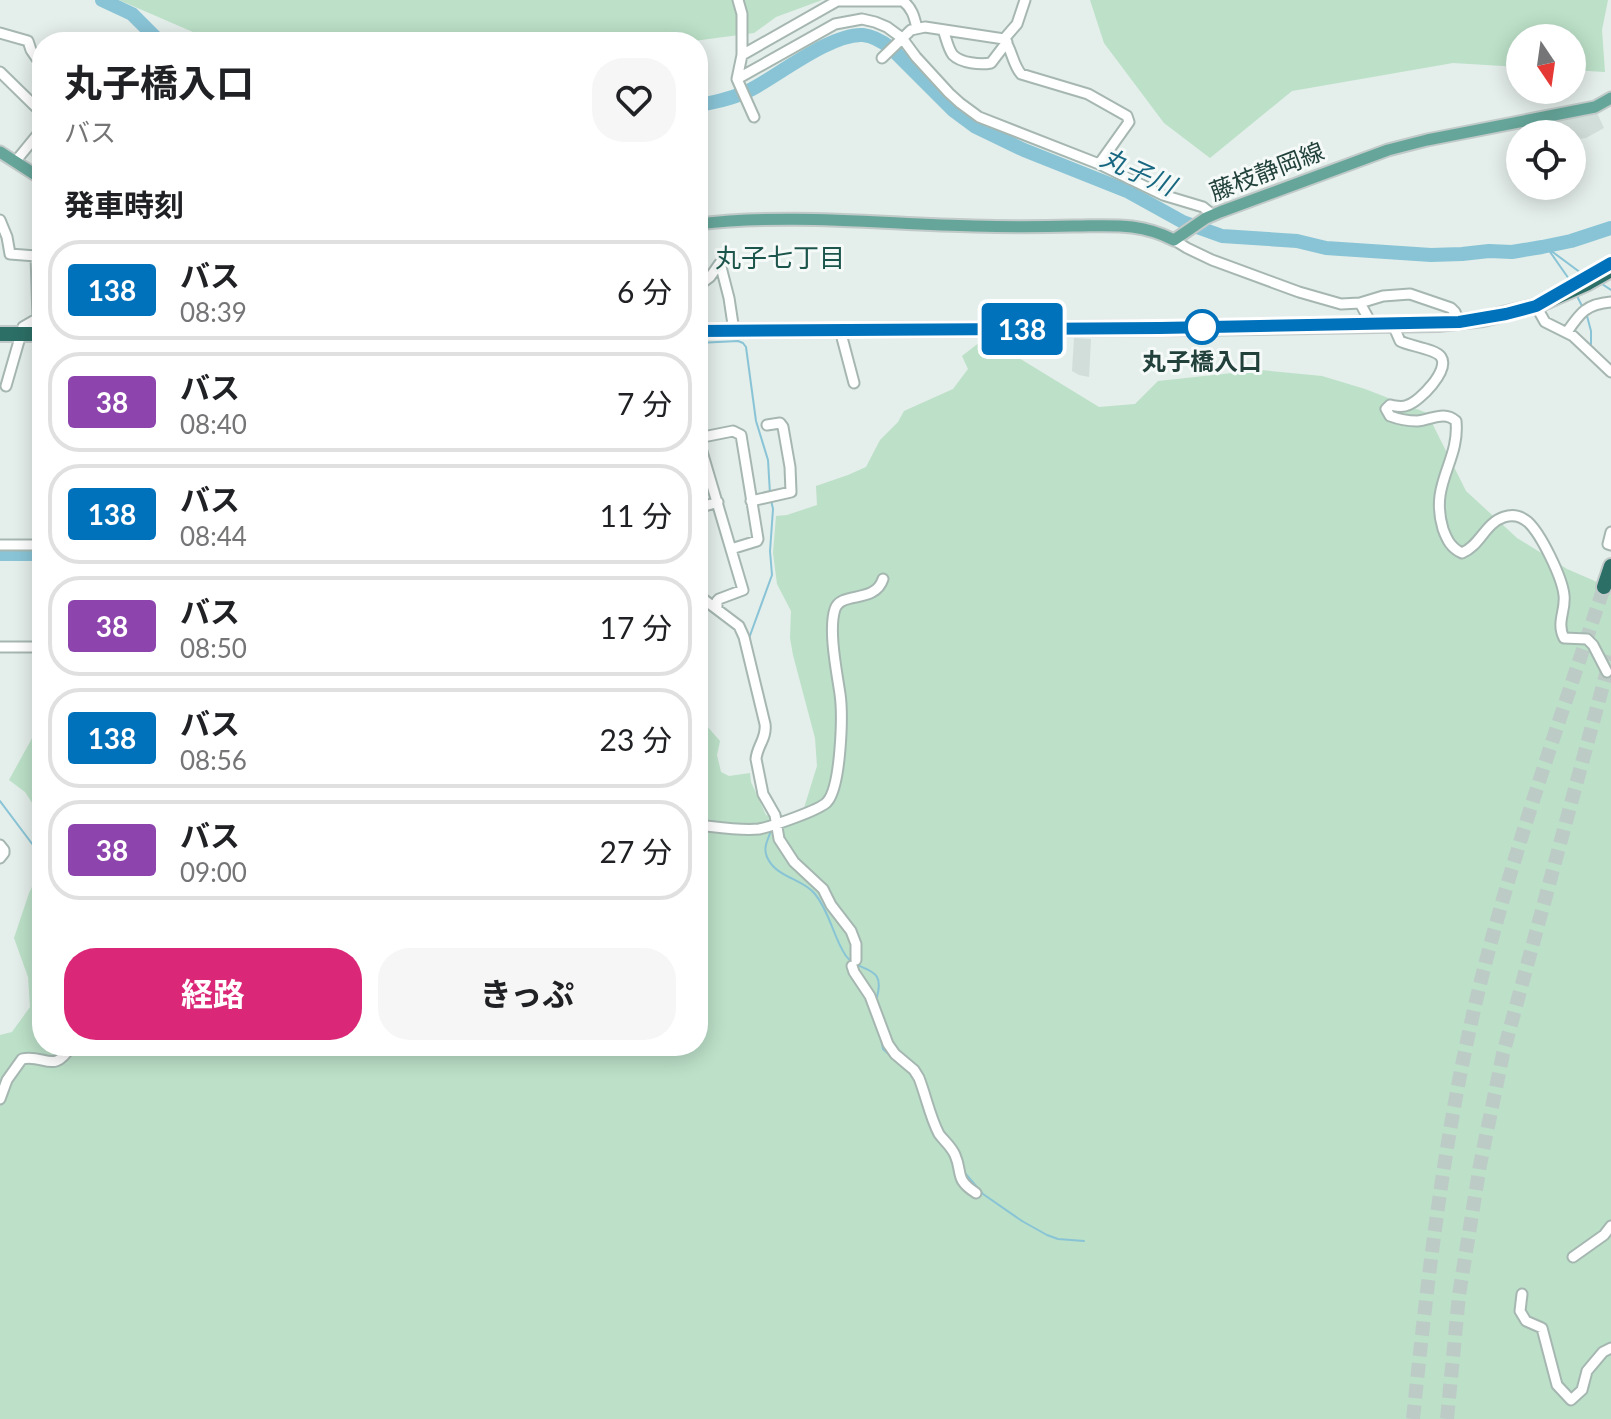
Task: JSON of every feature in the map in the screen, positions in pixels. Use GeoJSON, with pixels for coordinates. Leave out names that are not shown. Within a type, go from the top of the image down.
{"type":"FeatureCollection","features":[{"type":"Feature","properties":{"kind":"highway"},"geometry":{"type":"LineString","coordinates":[[1536,306],[1611,263]]}},
{"type":"Feature","properties":{"kind":"highway"},"geometry":{"type":"LineString","coordinates":[[708,331],[1459,322],[1536,306],[1611,270]]}},
{"type":"Feature","properties":{"kind":"highway"},"geometry":{"type":"LineString","coordinates":[[0,334],[32,334]]}},
{"type":"Feature","properties":{"kind":"highway"},"geometry":{"type":"LineString","coordinates":[[1604,587],[1611,566]]}},
{"type":"Feature","properties":{"kind":"main road","name":"藤枝静岡線"},"geometry":{"type":"LineString","coordinates":[[1179,237],[1209,216],[1388,150],[1451,134],[1595,107],[1611,98]]}},
{"type":"Feature","properties":{"kind":"main road"},"geometry":{"type":"LineString","coordinates":[[0,152],[32,173]]}},
{"type":"Feature","properties":{"kind":"main road"},"geometry":{"type":"LineString","coordinates":[[708,223],[742,220],[977,226],[1117,225],[1179,237]]}},
{"type":"Feature","properties":{"kind":"street"},"geometry":{"type":"LineString","coordinates":[[738,0],[742,14],[742,55],[738,80],[754,117]]}},
{"type":"Feature","properties":{"kind":"street"},"geometry":{"type":"LineString","coordinates":[[943,30],[955,57],[980,64],[991,63],[1017,24],[1025,0]]}},
{"type":"Feature","properties":{"kind":"street"},"geometry":{"type":"LineString","coordinates":[[742,55],[837,1],[903,1],[909,6],[917,28]]}},
{"type":"Feature","properties":{"kind":"street"},"geometry":{"type":"LineString","coordinates":[[738,80],[835,24],[862,19],[875,22],[901,39],[949,93],[979,117],[1099,164],[1163,195],[1203,207],[1209,216]]}},
{"type":"Feature","properties":{"kind":"street"},"geometry":{"type":"LineString","coordinates":[[883,57],[917,28],[1006,40]]}},
{"type":"Feature","properties":{"kind":"street"},"geometry":{"type":"LineString","coordinates":[[0,33],[28,41],[32,51]]}},
{"type":"Feature","properties":{"kind":"street"},"geometry":{"type":"LineString","coordinates":[[1006,40],[1015,67],[1021,74],[1088,94],[1127,116],[1129,122],[1099,164]]}},
{"type":"Feature","properties":{"kind":"street"},"geometry":{"type":"LineString","coordinates":[[0,72],[32,103]]}},
{"type":"Feature","properties":{"kind":"street"},"geometry":{"type":"LineString","coordinates":[[15,162],[32,141]]}},
{"type":"Feature","properties":{"kind":"street"},"geometry":{"type":"LineString","coordinates":[[0,220],[10,254],[32,256]]}},
{"type":"Feature","properties":{"kind":"street"},"geometry":{"type":"LineString","coordinates":[[1179,237],[1187,248],[1212,260],[1299,292],[1341,304],[1410,294],[1451,308],[1459,322]]}},
{"type":"Feature","properties":{"kind":"street"},"geometry":{"type":"LineString","coordinates":[[708,278],[720,263],[734,331]]}},
{"type":"Feature","properties":{"kind":"street"},"geometry":{"type":"LineString","coordinates":[[1567,332],[1584,310],[1611,302]]}},
{"type":"Feature","properties":{"kind":"street"},"geometry":{"type":"LineString","coordinates":[[1360,303],[1372,325]]}},
{"type":"Feature","properties":{"kind":"street"},"geometry":{"type":"LineString","coordinates":[[1536,306],[1545,322],[1576,338],[1611,372]]}},
{"type":"Feature","properties":{"kind":"street"},"geometry":{"type":"LineString","coordinates":[[6,386],[20,334],[23,327],[32,322]]}},
{"type":"Feature","properties":{"kind":"street"},"geometry":{"type":"LineString","coordinates":[[1393,325],[1400,341],[1437,353],[1443,361],[1442,371],[1417,400],[1403,407],[1390,405],[1386,409],[1390,416],[1399,419],[1423,420],[1445,415],[1456,421],[1452,459],[1442,480],[1439,499],[1441,523],[1451,546],[1462,553],[1467,552],[1497,520],[1511,515],[1525,520],[1544,547],[1561,583],[1564,594],[1561,633],[1564,638],[1587,639],[1607,672]]}},
{"type":"Feature","properties":{"kind":"street"},"geometry":{"type":"LineString","coordinates":[[840,330],[854,383]]}},
{"type":"Feature","properties":{"kind":"street"},"geometry":{"type":"LineString","coordinates":[[751,501],[791,492],[783,427],[780,423],[767,425]]}},
{"type":"Feature","properties":{"kind":"street"},"geometry":{"type":"LineString","coordinates":[[708,436],[733,431],[741,435],[758,539],[731,549]]}},
{"type":"Feature","properties":{"kind":"street"},"geometry":{"type":"LineString","coordinates":[[708,470],[743,590],[719,599],[717,609]]}},
{"type":"Feature","properties":{"kind":"street"},"geometry":{"type":"LineString","coordinates":[[708,505],[718,502]]}},
{"type":"Feature","properties":{"kind":"street"},"geometry":{"type":"LineString","coordinates":[[1611,532],[1608,544],[1611,545]]}},
{"type":"Feature","properties":{"kind":"street"},"geometry":{"type":"LineString","coordinates":[[0,545],[32,545]]}},
{"type":"Feature","properties":{"kind":"street"},"geometry":{"type":"LineString","coordinates":[[708,826],[762,829],[818,808],[830,797],[837,774],[842,712],[834,644],[835,610],[839,603],[872,593],[881,586],[883,579]]}},
{"type":"Feature","properties":{"kind":"street"},"geometry":{"type":"LineString","coordinates":[[708,602],[739,626],[744,637],[766,732],[756,753],[757,767],[765,799],[777,823],[779,839],[794,862],[819,884],[851,931],[856,944],[854,972],[876,1008],[888,1044],[919,1078],[938,1132],[957,1159],[964,1185],[976,1193]]}},
{"type":"Feature","properties":{"kind":"street"},"geometry":{"type":"LineString","coordinates":[[0,647],[32,647]]}},
{"type":"Feature","properties":{"kind":"street"},"geometry":{"type":"LineString","coordinates":[[0,845],[4,853],[0,858]]}},
{"type":"Feature","properties":{"kind":"street"},"geometry":{"type":"LineString","coordinates":[[0,1099],[13,1070],[22,1059],[54,1062],[65,1056]]}},
{"type":"Feature","properties":{"kind":"street"},"geometry":{"type":"LineString","coordinates":[[1573,1257],[1604,1235],[1611,1226]]}},
{"type":"Feature","properties":{"kind":"street"},"geometry":{"type":"LineString","coordinates":[[1522,1294],[1520,1311],[1526,1321],[1542,1328],[1557,1385],[1571,1400],[1582,1390],[1587,1371],[1603,1352],[1611,1348]]}},
{"type":"Feature","properties":{"kind":"shaded area"},"geometry":{"type":"Polygon","coordinates":[[[1596,111],[1604,128],[1586,138],[1586,120],[1554,120],[1596,111]]]}},
{"type":"Feature","properties":{"kind":"shaded area"},"geometry":{"type":"Polygon","coordinates":[[[1074,338],[1091,339],[1089,377],[1072,371],[1074,338]]]}},
{"type":"Feature","properties":{"kind":"green space"},"geometry":{"type":"Polygon","coordinates":[[[119,0],[822,0],[776,17],[754,33],[708,39],[708,32],[193,32],[119,0]]]}},
{"type":"Feature","properties":{"kind":"green space"},"geometry":{"type":"Polygon","coordinates":[[[1090,0],[1608,0],[1602,30],[1605,72],[1586,71],[1586,24],[1506,24],[1506,66],[1453,63],[1292,91],[1210,158],[1164,123],[1104,43],[1090,0]]]}},
{"type":"Feature","properties":{"kind":"green space"},"geometry":{"type":"Polygon","coordinates":[[[980,342],[1006,350],[1099,407],[1135,404],[1158,381],[1261,370],[1322,376],[1365,389],[1427,413],[1466,491],[1517,538],[1567,569],[1611,588],[1611,1419],[0,1419],[0,1035],[12,1032],[30,1007],[28,977],[14,938],[32,887],[32,1056],[708,1056],[708,727],[720,741],[717,755],[721,772],[729,776],[750,773],[766,815],[781,817],[804,808],[817,766],[815,738],[790,638],[791,611],[777,584],[773,553],[776,516],[817,505],[816,486],[866,467],[880,440],[904,411],[953,389],[968,369],[962,356],[980,342]]]}},
{"type":"Feature","properties":{"kind":"green space"},"geometry":{"type":"Polygon","coordinates":[[[32,738],[32,803],[25,792],[9,780],[32,738]]]}},
{"type":"Feature","properties":{"kind":"waterway","name":"丸子川"},"geometry":{"type":"LineString","coordinates":[[102,0],[132,14],[150,32]]}},
{"type":"Feature","properties":{"kind":"waterway","name":"丸子川"},"geometry":{"type":"LineString","coordinates":[[708,103],[746,92],[837,40],[863,35],[891,48],[953,110],[976,127],[1024,150],[1127,191],[1183,222],[1222,236],[1297,241],[1326,248],[1431,255],[1512,252],[1571,241],[1611,228]]}},
{"type":"Feature","properties":{"kind":"waterway"},"geometry":{"type":"LineString","coordinates":[[1542,247],[1548,249],[1569,279]]}},
{"type":"Feature","properties":{"kind":"waterway"},"geometry":{"type":"LineString","coordinates":[[1550,250],[1581,273]]}},
{"type":"Feature","properties":{"kind":"waterway"},"geometry":{"type":"LineString","coordinates":[[1602,284],[1611,290]]}},
{"type":"Feature","properties":{"kind":"waterway"},"geometry":{"type":"LineString","coordinates":[[1577,296],[1582,306]]}},
{"type":"Feature","properties":{"kind":"waterway"},"geometry":{"type":"LineString","coordinates":[[1587,316],[1591,347]]}},
{"type":"Feature","properties":{"kind":"waterway"},"geometry":{"type":"LineString","coordinates":[[708,342],[738,341],[746,347],[756,421],[768,460],[770,494]]}},
{"type":"Feature","properties":{"kind":"waterway"},"geometry":{"type":"LineString","coordinates":[[748,641],[772,575],[771,500]]}},
{"type":"Feature","properties":{"kind":"waterway"},"geometry":{"type":"LineString","coordinates":[[0,554],[32,554]]}},
{"type":"Feature","properties":{"kind":"waterway"},"geometry":{"type":"LineString","coordinates":[[760,798],[771,817]]}},
{"type":"Feature","properties":{"kind":"waterway"},"geometry":{"type":"LineString","coordinates":[[0,801],[32,844]]}},
{"type":"Feature","properties":{"kind":"waterway"},"geometry":{"type":"LineString","coordinates":[[772,827],[765,849],[771,864],[815,894],[846,956],[878,980],[876,1000]]}},
{"type":"Feature","properties":{"kind":"waterway"},"geometry":{"type":"LineString","coordinates":[[880,1034],[883,1049],[893,1058]]}},
{"type":"Feature","properties":{"kind":"waterway"},"geometry":{"type":"LineString","coordinates":[[964,1172],[983,1194],[1022,1221],[1058,1239],[1084,1241]]}},
{"type":"Feature","properties":{"kind":"tunnel"},"geometry":{"type":"LineString","coordinates":[[1413,1419],[1441,1187],[1473,1014],[1513,864],[1604,587]]}},
{"type":"Feature","properties":{"kind":"tunnel"},"geometry":{"type":"LineString","coordinates":[[1447,1419],[1459,1295],[1480,1165],[1503,1054],[1611,656]]}},
{"type":"Feature","properties":{"kind":"bus line","name":"138"},"geometry":{"type":"LineString","coordinates":[[708,331],[1160,328],[1459,322],[1536,306],[1611,263]]}},
{"type":"Feature","properties":{"kind":"place","name":"丸子橋入口"},"geometry":{"type":"Point","coordinates":[1202,327]}},
{"type":"Feature","properties":{"kind":"district","name":"丸子七丁目"},"geometry":{"type":"Point","coordinates":[780,258]}}]}
